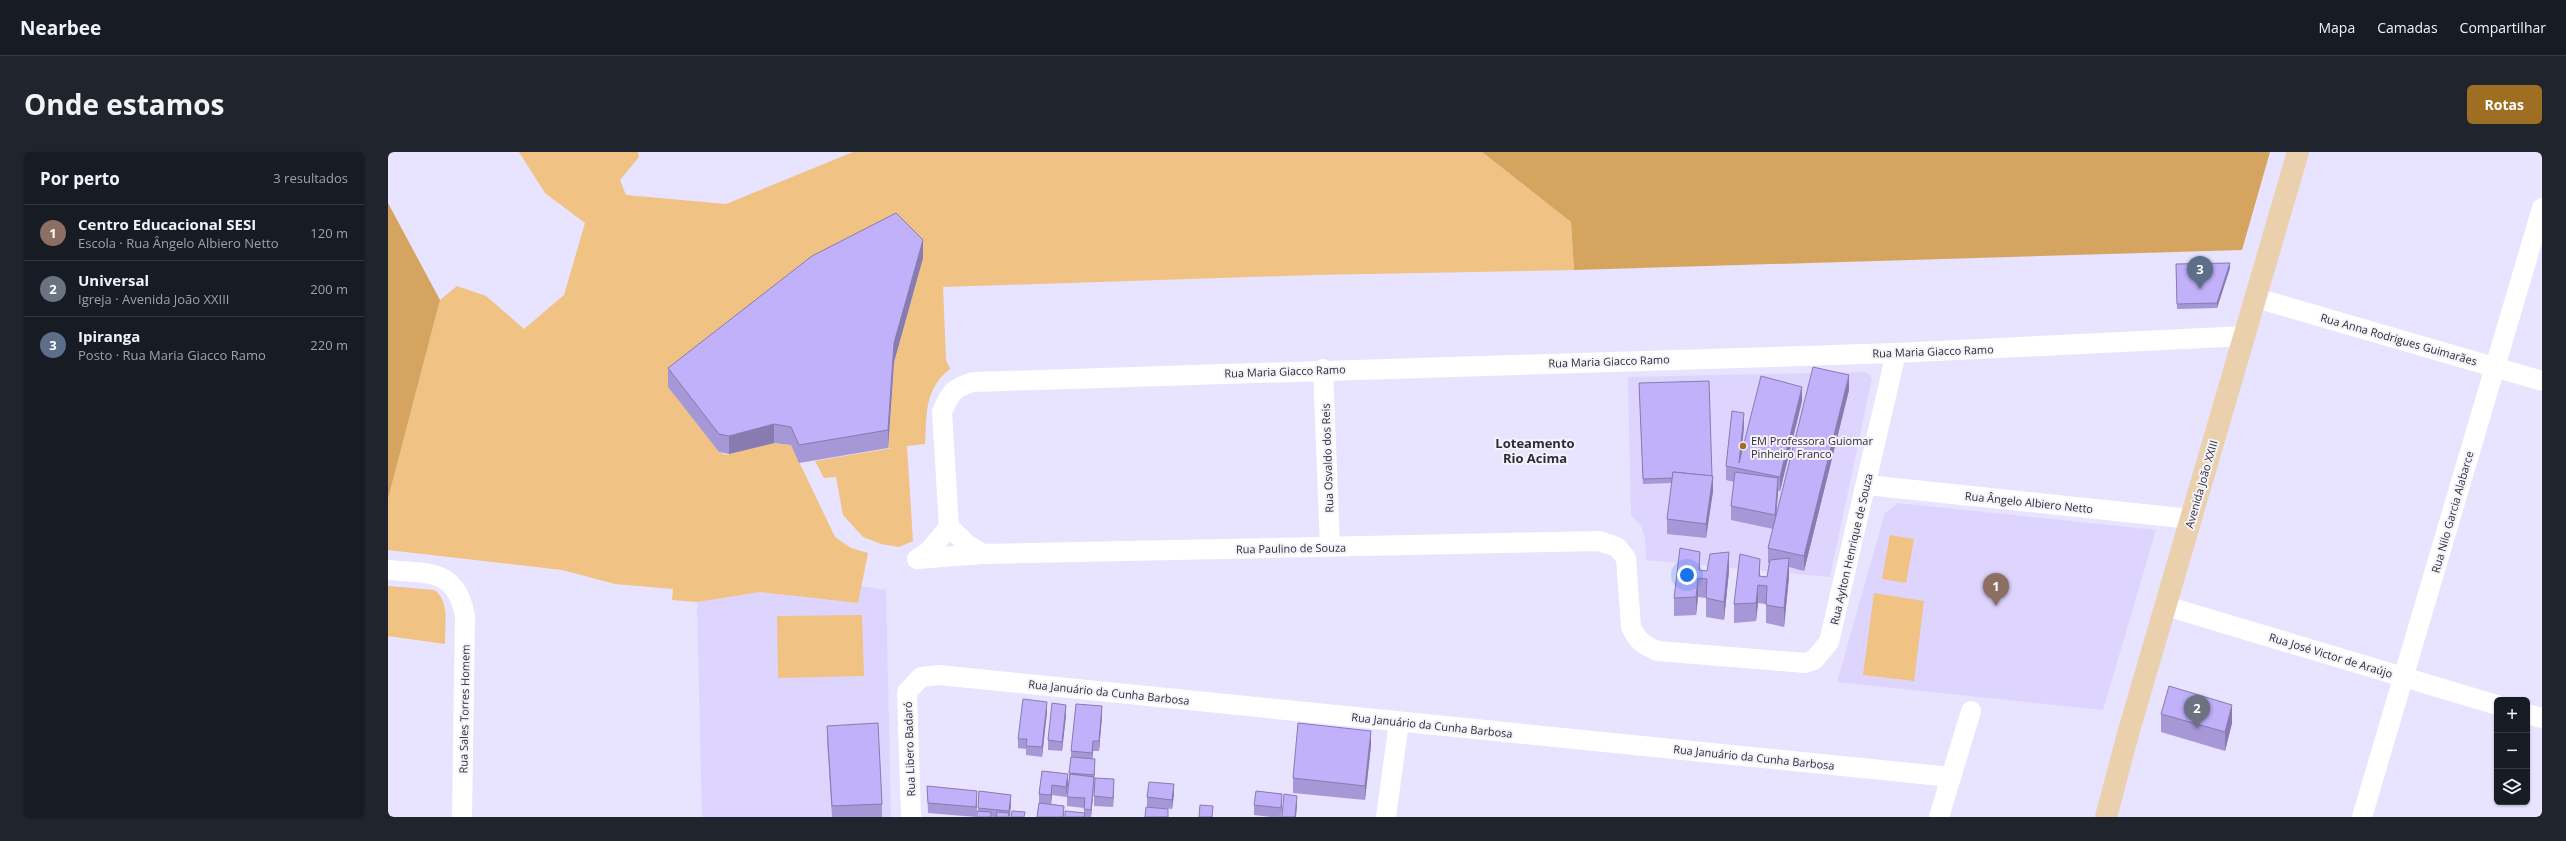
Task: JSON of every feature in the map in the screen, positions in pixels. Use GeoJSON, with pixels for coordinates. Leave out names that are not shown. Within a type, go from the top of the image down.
{"type":"FeatureCollection","features":[{"type":"Feature","properties":{"kind":"main road","name":"Avenida João XXIII"},"geometry":{"type":"LineString","coordinates":[[2106,817],[2298,152]]}},
{"type":"Feature","properties":{"kind":"street","name":"Rua Nilo Garcia Alabarce"},"geometry":{"type":"LineString","coordinates":[[2362,817],[2405,677],[2494,367],[2542,208]]}},
{"type":"Feature","properties":{"kind":"street","name":"Rua Anna Rodrigues Guimarães"},"geometry":{"type":"LineString","coordinates":[[2256,298],[2542,381]]}},
{"type":"Feature","properties":{"kind":"street","name":"Rua Maria Giacco Ramo"},"geometry":{"type":"LineString","coordinates":[[950,527],[942,412],[948,397],[957,387],[973,382],[1323,369],[1896,353],[2245,336]]}},
{"type":"Feature","properties":{"kind":"street","name":"Rua Aylton Henrique de Souza"},"geometry":{"type":"LineString","coordinates":[[1599,541],[1617,547],[1626,558],[1631,627],[1636,637],[1645,647],[1658,651],[1805,663],[1814,660],[1829,642],[1867,485],[1896,353]]}},
{"type":"Feature","properties":{"kind":"street","name":"Rua Osvaldo dos Reis"},"geometry":{"type":"LineString","coordinates":[[1323,369],[1330,547]]}},
{"type":"Feature","properties":{"kind":"street","name":"Rua Ângelo Albiero Netto"},"geometry":{"type":"LineString","coordinates":[[1867,485],[2191,519]]}},
{"type":"Feature","properties":{"kind":"street","name":"Rua Paulino de Souza"},"geometry":{"type":"LineString","coordinates":[[950,527],[929,552],[917,559],[983,554],[1599,541]]}},
{"type":"Feature","properties":{"kind":"street"},"geometry":{"type":"LineString","coordinates":[[950,527],[968,546],[983,554]]}},
{"type":"Feature","properties":{"kind":"street","name":"Rua Sales Torres Homem"},"geometry":{"type":"LineString","coordinates":[[388,570],[429,574],[446,579],[457,588],[462,600],[465,616],[462,817]]}},
{"type":"Feature","properties":{"kind":"street","name":"Rua José Victor de Araújo"},"geometry":{"type":"LineString","coordinates":[[2166,606],[2494,704]]}},
{"type":"Feature","properties":{"kind":"street","name":"Rua Januário da Cunha Barbosa"},"geometry":{"type":"LineString","coordinates":[[914,682],[921,677],[939,675],[1951,777]]}},
{"type":"Feature","properties":{"kind":"street","name":"Rua Libero Badaró"},"geometry":{"type":"LineString","coordinates":[[911,817],[907,692],[914,682]]}},
{"type":"Feature","properties":{"kind":"street"},"geometry":{"type":"LineString","coordinates":[[1939,817],[1971,711]]}},
{"type":"Feature","properties":{"kind":"street"},"geometry":{"type":"LineString","coordinates":[[2530,715],[2542,718]]}},
{"type":"Feature","properties":{"kind":"street"},"geometry":{"type":"LineString","coordinates":[[1386,817],[1399,722]]}},
{"type":"Feature","properties":{"kind":"shaded area"},"geometry":{"type":"Polygon","coordinates":[[[519,152],[638,152],[639,157],[620,180],[626,195],[726,204],[853,152],[1482,152],[1571,222],[1574,270],[1314,275],[943,287],[946,360],[950,369],[935,385],[928,403],[925,444],[907,446],[913,541],[899,547],[881,544],[863,537],[843,515],[836,477],[824,478],[815,461],[892,448],[888,448],[894,362],[923,258],[668,387],[719,452],[726,455],[774,443],[791,445],[835,537],[851,548],[868,553],[858,603],[760,592],[697,602],[672,600],[673,589],[615,584],[562,570],[388,550],[388,499],[440,300],[457,286],[486,296],[524,329],[564,295],[585,223],[545,193],[519,152]]]}},
{"type":"Feature","properties":{"kind":"shaded area"},"geometry":{"type":"Polygon","coordinates":[[[1482,152],[2270,152],[2242,250],[1574,270],[1571,222],[1482,152]]]}},
{"type":"Feature","properties":{"kind":"shaded area"},"geometry":{"type":"Polygon","coordinates":[[[388,203],[440,300],[388,499],[388,203]]]}},
{"type":"Feature","properties":{"kind":"shaded area","name":"EM Professora Guiomar Pinheiro Franco"},"geometry":{"type":"Polygon","coordinates":[[[1866,372],[1872,378],[1830,577],[1646,560],[1645,537],[1641,526],[1631,515],[1628,377],[1866,372]]]}},
{"type":"Feature","properties":{"kind":"shaded area"},"geometry":{"type":"Polygon","coordinates":[[[1898,503],[2156,530],[2103,710],[1837,682],[1885,513],[1898,503]]]}},
{"type":"Feature","properties":{"kind":"shaded area"},"geometry":{"type":"Polygon","coordinates":[[[1890,535],[1914,539],[1906,583],[1882,579],[1890,535]]]}},
{"type":"Feature","properties":{"kind":"shaded area"},"geometry":{"type":"Polygon","coordinates":[[[388,586],[434,590],[439,594],[445,607],[446,614],[445,644],[388,636],[388,586]]]}},
{"type":"Feature","properties":{"kind":"shaded area"},"geometry":{"type":"Polygon","coordinates":[[[860,586],[886,590],[891,817],[702,817],[697,602],[760,592],[858,603],[860,586]]]}},
{"type":"Feature","properties":{"kind":"shaded area"},"geometry":{"type":"Polygon","coordinates":[[[1874,593],[1924,601],[1914,681],[1863,675],[1874,593]]]}},
{"type":"Feature","properties":{"kind":"shaded area"},"geometry":{"type":"Polygon","coordinates":[[[862,615],[864,676],[778,678],[777,616],[862,615]]]}},
{"type":"Feature","properties":{"kind":"building"},"geometry":{"type":"Polygon","coordinates":[[[896,213],[923,240],[894,343],[888,430],[799,445],[791,427],[774,424],[729,436],[719,434],[668,368],[812,256],[896,213]]]}},
{"type":"Feature","properties":{"kind":"building"},"geometry":{"type":"Polygon","coordinates":[[[2230,263],[2217,303],[2177,304],[2176,264],[2230,263]]]}},
{"type":"Feature","properties":{"kind":"building"},"geometry":{"type":"Polygon","coordinates":[[[1813,367],[1849,375],[1804,556],[1768,548],[1813,367]]]}},
{"type":"Feature","properties":{"kind":"building"},"geometry":{"type":"Polygon","coordinates":[[[1761,376],[1802,387],[1780,477],[1726,466],[1732,411],[1744,413],[1739,463],[1761,376]]]}},
{"type":"Feature","properties":{"kind":"building"},"geometry":{"type":"Polygon","coordinates":[[[1709,381],[1712,476],[1673,472],[1673,478],[1643,479],[1639,383],[1709,381]]]}},
{"type":"Feature","properties":{"kind":"building"},"geometry":{"type":"Polygon","coordinates":[[[1673,472],[1713,476],[1706,524],[1667,519],[1673,472]]]}},
{"type":"Feature","properties":{"kind":"building"},"geometry":{"type":"Polygon","coordinates":[[[1735,472],[1778,478],[1775,515],[1731,506],[1735,472]]]}},
{"type":"Feature","properties":{"kind":"building"},"geometry":{"type":"Polygon","coordinates":[[[1680,548],[1700,552],[1699,570],[1707,571],[1710,554],[1729,552],[1724,602],[1706,598],[1707,579],[1698,578],[1696,597],[1674,598],[1680,548]]]}},
{"type":"Feature","properties":{"kind":"building"},"geometry":{"type":"Polygon","coordinates":[[[1740,554],[1760,559],[1759,576],[1767,577],[1770,560],[1789,558],[1784,608],[1766,605],[1767,586],[1758,585],[1756,603],[1734,604],[1740,554]]]}},
{"type":"Feature","properties":{"kind":"building"},"geometry":{"type":"Polygon","coordinates":[[[2169,686],[2232,705],[2225,732],[2161,714],[2169,686]]]}},
{"type":"Feature","properties":{"kind":"building"},"geometry":{"type":"Polygon","coordinates":[[[1023,699],[1047,702],[1042,747],[1026,746],[1027,739],[1018,739],[1023,699]]]}},
{"type":"Feature","properties":{"kind":"building"},"geometry":{"type":"Polygon","coordinates":[[[1052,703],[1066,705],[1062,742],[1048,740],[1052,703]]]}},
{"type":"Feature","properties":{"kind":"building"},"geometry":{"type":"Polygon","coordinates":[[[1076,704],[1102,706],[1099,741],[1093,741],[1092,753],[1071,751],[1076,704]]]}},
{"type":"Feature","properties":{"kind":"building"},"geometry":{"type":"Polygon","coordinates":[[[878,723],[882,804],[832,806],[827,726],[878,723]]]}},
{"type":"Feature","properties":{"kind":"building"},"geometry":{"type":"Polygon","coordinates":[[[1298,723],[1371,731],[1365,786],[1293,778],[1298,723]]]}},
{"type":"Feature","properties":{"kind":"building"},"geometry":{"type":"Polygon","coordinates":[[[1071,757],[1095,759],[1094,775],[1069,773],[1071,757]]]}},
{"type":"Feature","properties":{"kind":"building"},"geometry":{"type":"Polygon","coordinates":[[[1042,771],[1068,774],[1066,787],[1052,785],[1051,795],[1039,794],[1042,771]]]}},
{"type":"Feature","properties":{"kind":"building"},"geometry":{"type":"Polygon","coordinates":[[[1070,774],[1094,777],[1091,810],[1084,809],[1085,798],[1067,797],[1070,774]]]}},
{"type":"Feature","properties":{"kind":"building"},"geometry":{"type":"Polygon","coordinates":[[[1095,778],[1114,779],[1113,798],[1094,796],[1095,778]]]}},
{"type":"Feature","properties":{"kind":"building"},"geometry":{"type":"Polygon","coordinates":[[[1149,782],[1174,784],[1172,800],[1147,797],[1149,782]]]}},
{"type":"Feature","properties":{"kind":"building"},"geometry":{"type":"Polygon","coordinates":[[[927,786],[977,791],[976,807],[928,803],[927,786]]]}},
{"type":"Feature","properties":{"kind":"building"},"geometry":{"type":"Polygon","coordinates":[[[979,791],[1011,795],[1009,811],[978,808],[979,791]]]}},
{"type":"Feature","properties":{"kind":"building"},"geometry":{"type":"Polygon","coordinates":[[[1256,791],[1282,794],[1281,808],[1254,805],[1256,791]]]}},
{"type":"Feature","properties":{"kind":"building"},"geometry":{"type":"Polygon","coordinates":[[[1284,794],[1297,796],[1295,817],[1282,817],[1284,794]]]}},
{"type":"Feature","properties":{"kind":"building"},"geometry":{"type":"Polygon","coordinates":[[[1039,803],[1064,806],[1063,817],[1037,817],[1039,803]]]}},
{"type":"Feature","properties":{"kind":"building"},"geometry":{"type":"Polygon","coordinates":[[[1200,805],[1213,806],[1212,817],[1199,817],[1200,805]]]}},
{"type":"Feature","properties":{"kind":"building"},"geometry":{"type":"Polygon","coordinates":[[[1146,807],[1168,809],[1168,817],[1145,817],[1146,807]]]}},
{"type":"Feature","properties":{"kind":"building"},"geometry":{"type":"Polygon","coordinates":[[[977,811],[991,812],[991,817],[977,817],[977,811]]]}},
{"type":"Feature","properties":{"kind":"building"},"geometry":{"type":"Polygon","coordinates":[[[1012,811],[1025,812],[1024,817],[1011,817],[1012,811]]]}},
{"type":"Feature","properties":{"kind":"building"},"geometry":{"type":"Polygon","coordinates":[[[1065,811],[1085,813],[1084,817],[1065,817],[1065,811]]]}},
{"type":"Feature","properties":{"kind":"building"},"geometry":{"type":"Polygon","coordinates":[[[997,812],[1009,813],[1008,817],[996,817],[997,812]]]}},
{"type":"Feature","properties":{"kind":"place","name":"Ipiranga"},"geometry":{"type":"Point","coordinates":[2200,289]}},
{"type":"Feature","properties":{"kind":"place","name":"EM Professora Guiomar Pinheiro Franco"},"geometry":{"type":"Point","coordinates":[1743,446]}},
{"type":"Feature","properties":{"kind":"place","name":"Centro Educacional SESI"},"geometry":{"type":"Point","coordinates":[1996,606]}},
{"type":"Feature","properties":{"kind":"place","name":"Universal"},"geometry":{"type":"Point","coordinates":[2197,728]}},
{"type":"Feature","properties":{"kind":"district","name":"Loteamento Rio Acima"},"geometry":{"type":"Point","coordinates":[1535,450]}}]}
